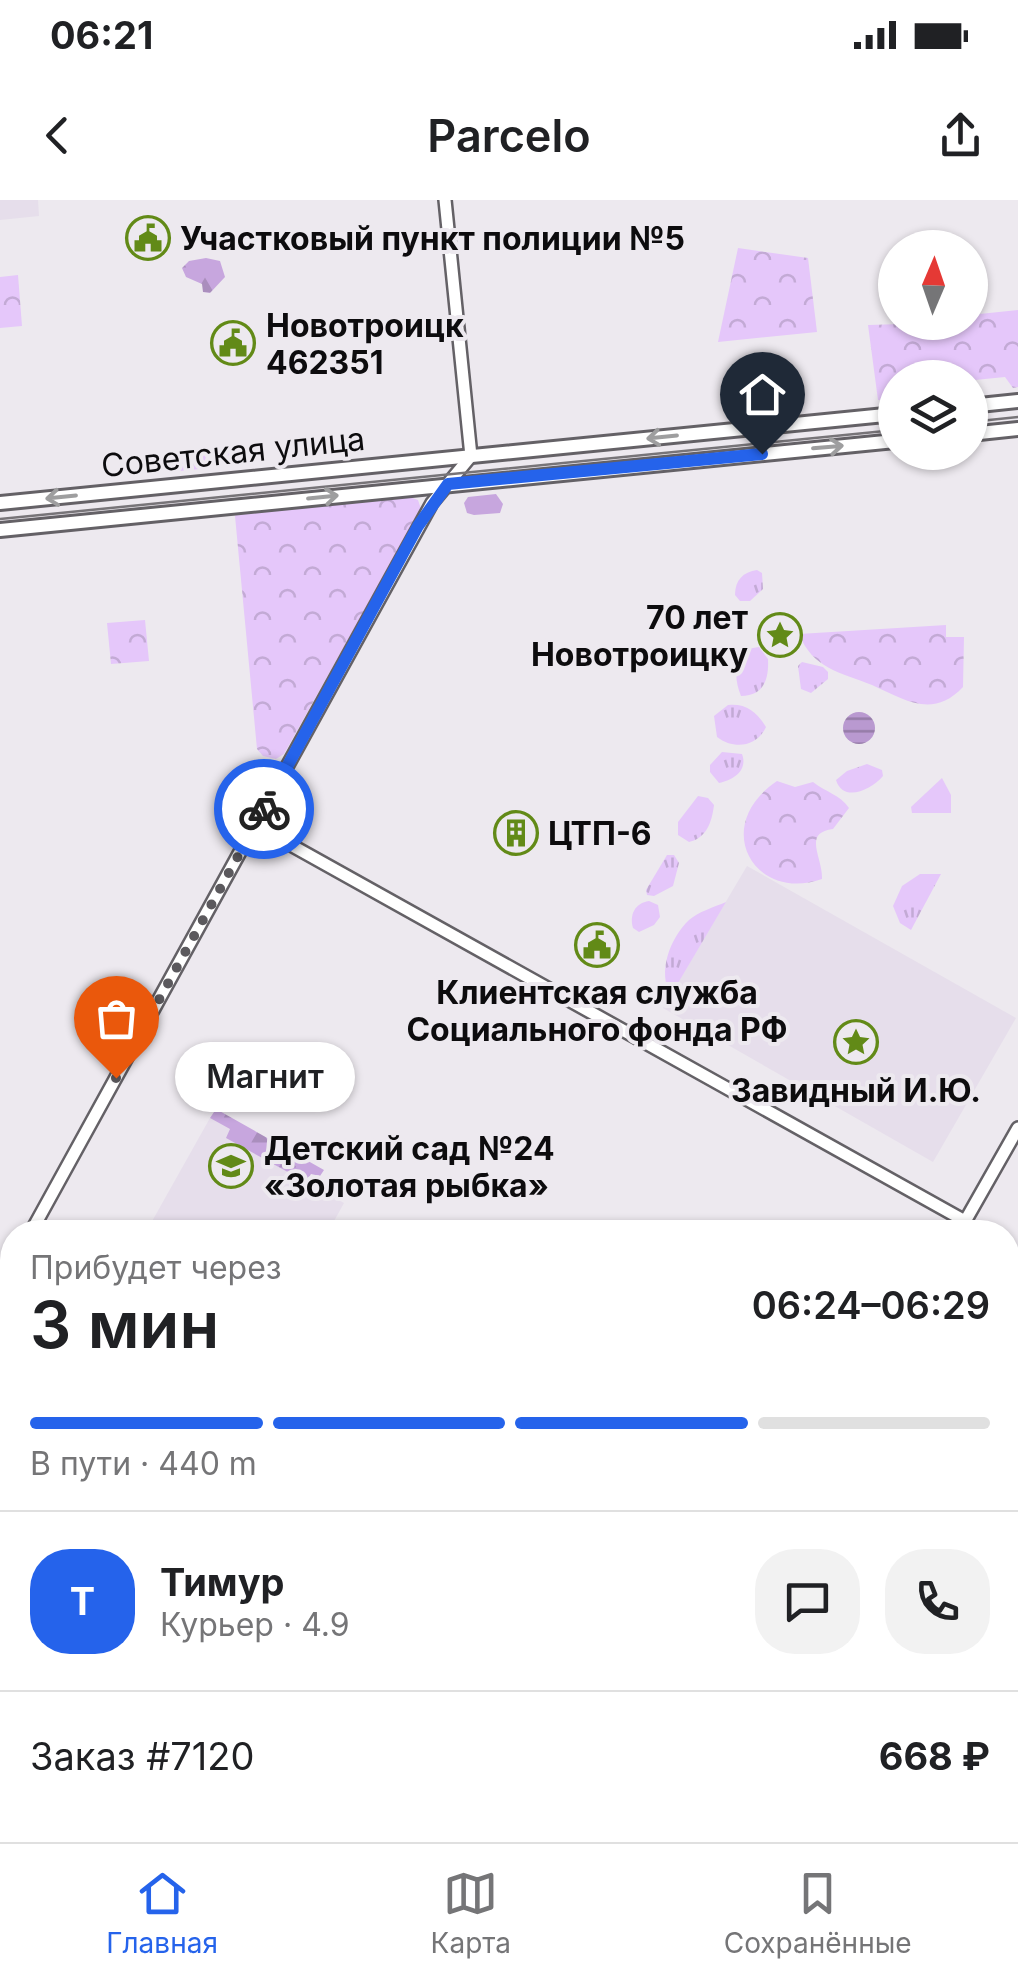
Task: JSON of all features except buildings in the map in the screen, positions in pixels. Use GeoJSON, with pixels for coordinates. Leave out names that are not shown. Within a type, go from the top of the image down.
{"type":"FeatureCollection","features":[{"type":"Feature","properties":{"kind":"main road"},"geometry":{"type":"LineString","coordinates":[[988,404],[1018,401]]}},
{"type":"Feature","properties":{"kind":"main road","name":"Советская улица"},"geometry":{"type":"LineString","coordinates":[[0,503],[878,416]]}},
{"type":"Feature","properties":{"kind":"main road"},"geometry":{"type":"LineString","coordinates":[[988,432],[1018,429]]}},
{"type":"Feature","properties":{"kind":"main road","name":"Советская улица"},"geometry":{"type":"LineString","coordinates":[[0,530],[878,443]]}},
{"type":"Feature","properties":{"kind":"street"},"geometry":{"type":"LineString","coordinates":[[38,1220],[418,526],[471,456],[445,200]]}},
{"type":"Feature","properties":{"kind":"street"},"geometry":{"type":"LineString","coordinates":[[255,824],[950,1220]]}},
{"type":"Feature","properties":{"kind":"street"},"geometry":{"type":"LineString","coordinates":[[966,1220],[1018,1128]]}},
{"type":"Feature","properties":{"kind":"shaded area"},"geometry":{"type":"Polygon","coordinates":[[[0,200],[38,200],[39,216],[0,220],[0,200]]]}},
{"type":"Feature","properties":{"kind":"shaded area"},"geometry":{"type":"Polygon","coordinates":[[[859,712],[870,717],[875,728],[870,739],[859,744],[848,739],[843,728],[848,717],[859,712]]]}},
{"type":"Feature","properties":{"kind":"shaded area"},"geometry":{"type":"Polygon","coordinates":[[[747,866],[1016,1018],[933,1162],[663,1008],[747,866]]]}},
{"type":"Feature","properties":{"kind":"shaded area","name":"Детский сад №24 «Золотая рыбка»"},"geometry":{"type":"Polygon","coordinates":[[[210,1118],[231,1129],[227,1138],[344,1203],[335,1220],[153,1220],[210,1118]]]}},
{"type":"Feature","properties":{"kind":"green space"},"geometry":{"type":"Polygon","coordinates":[[[738,248],[808,258],[817,332],[718,342],[738,248]]]}},
{"type":"Feature","properties":{"kind":"green space"},"geometry":{"type":"Polygon","coordinates":[[[189,261],[220,261],[225,277],[210,293],[203,292],[202,284],[186,277],[182,268],[189,261]]]}},
{"type":"Feature","properties":{"kind":"green space"},"geometry":{"type":"Polygon","coordinates":[[[18,275],[22,326],[0,328],[0,277],[18,275]]]}},
{"type":"Feature","properties":{"kind":"green space"},"geometry":{"type":"Polygon","coordinates":[[[1018,310],[1018,387],[1013,388],[1005,377],[988,379],[988,360],[878,360],[878,400],[868,325],[878,325],[878,340],[988,340],[988,313],[1018,310]]]}},
{"type":"Feature","properties":{"kind":"green space"},"geometry":{"type":"Polygon","coordinates":[[[231,451],[230,462],[214,463],[209,468],[170,472],[155,459],[231,451]]]}},
{"type":"Feature","properties":{"kind":"green space"},"geometry":{"type":"Polygon","coordinates":[[[496,494],[503,504],[500,513],[467,513],[464,503],[468,497],[496,494]]]}},
{"type":"Feature","properties":{"kind":"green space"},"geometry":{"type":"Polygon","coordinates":[[[407,496],[418,500],[421,509],[284,754],[276,759],[263,756],[257,749],[235,516],[239,511],[407,496]]]}},
{"type":"Feature","properties":{"kind":"green space"},"geometry":{"type":"Polygon","coordinates":[[[757,570],[762,573],[763,589],[750,601],[740,601],[735,595],[738,581],[757,570]]]}},
{"type":"Feature","properties":{"kind":"green space"},"geometry":{"type":"Polygon","coordinates":[[[145,620],[149,661],[111,664],[107,623],[145,620]]]}},
{"type":"Feature","properties":{"kind":"green space"},"geometry":{"type":"Polygon","coordinates":[[[946,625],[946,637],[964,637],[963,687],[952,697],[930,704],[907,701],[829,668],[812,655],[799,634],[946,625]]]}},
{"type":"Feature","properties":{"kind":"green space"},"geometry":{"type":"Polygon","coordinates":[[[759,647],[768,659],[766,679],[760,690],[741,696],[736,677],[740,660],[747,649],[759,647]]]}},
{"type":"Feature","properties":{"kind":"green space"},"geometry":{"type":"Polygon","coordinates":[[[802,662],[828,672],[828,679],[811,693],[801,689],[798,666],[802,662]]]}},
{"type":"Feature","properties":{"kind":"green space"},"geometry":{"type":"Polygon","coordinates":[[[728,705],[746,707],[759,717],[766,727],[757,739],[738,745],[717,737],[714,716],[728,705]]]}},
{"type":"Feature","properties":{"kind":"green space"},"geometry":{"type":"Polygon","coordinates":[[[722,752],[742,754],[743,765],[734,777],[719,783],[710,772],[710,765],[722,752]]]}},
{"type":"Feature","properties":{"kind":"green space"},"geometry":{"type":"Polygon","coordinates":[[[867,764],[882,770],[878,781],[858,792],[840,787],[836,780],[867,764]]]}},
{"type":"Feature","properties":{"kind":"green space"},"geometry":{"type":"Polygon","coordinates":[[[942,778],[951,795],[951,813],[912,813],[911,807],[942,778]]]}},
{"type":"Feature","properties":{"kind":"green space"},"geometry":{"type":"Polygon","coordinates":[[[777,781],[795,787],[813,782],[849,808],[833,829],[818,835],[816,847],[822,879],[798,884],[777,880],[760,870],[749,856],[744,838],[746,819],[757,799],[777,781]]]}},
{"type":"Feature","properties":{"kind":"green space"},"geometry":{"type":"Polygon","coordinates":[[[698,796],[708,798],[714,805],[713,811],[704,833],[689,842],[678,835],[678,822],[698,796]]]}},
{"type":"Feature","properties":{"kind":"green space"},"geometry":{"type":"Polygon","coordinates":[[[667,855],[674,855],[679,863],[673,886],[654,896],[647,895],[646,890],[667,855]]]}},
{"type":"Feature","properties":{"kind":"green space"},"geometry":{"type":"Polygon","coordinates":[[[920,874],[941,874],[911,930],[900,923],[893,906],[902,886],[920,874]]]}},
{"type":"Feature","properties":{"kind":"green space"},"geometry":{"type":"Polygon","coordinates":[[[649,901],[658,905],[660,917],[654,925],[639,932],[633,928],[633,914],[640,904],[649,901]]]}},
{"type":"Feature","properties":{"kind":"green space"},"geometry":{"type":"Polygon","coordinates":[[[726,902],[671,995],[665,977],[676,936],[693,917],[726,902]]]}},
{"type":"Feature","properties":{"kind":"green space"},"geometry":{"type":"Polygon","coordinates":[[[216,1109],[324,1170],[320,1176],[311,1174],[306,1182],[226,1138],[230,1129],[210,1118],[216,1109]]]}},
{"type":"Feature","properties":{"kind":"tram line"},"geometry":{"type":"LineString","coordinates":[[988,420],[1018,417]]}},
{"type":"Feature","properties":{"kind":"tram line"},"geometry":{"type":"LineString","coordinates":[[0,519],[878,432]]}},
{"type":"Feature","properties":{"kind":"way so far"},"geometry":{"type":"LineString","coordinates":[[116,1078],[264,809]]}},
{"type":"Feature","properties":{"kind":"place","name":"Участковый пункт полиции №5"},"geometry":{"type":"Point","coordinates":[148,238]}},
{"type":"Feature","properties":{"kind":"place","name":"Новотроицк 462351"},"geometry":{"type":"Point","coordinates":[233,343]}},
{"type":"Feature","properties":{"kind":"place","name":"70 лет Новотроицку"},"geometry":{"type":"Point","coordinates":[780,635]}},
{"type":"Feature","properties":{"kind":"place","name":"ЦТП-6"},"geometry":{"type":"Point","coordinates":[516,833]}},
{"type":"Feature","properties":{"kind":"place","name":"Клиентская служба Социального фонда РФ"},"geometry":{"type":"Point","coordinates":[597,945]}},
{"type":"Feature","properties":{"kind":"place","name":"Завидный И.Ю."},"geometry":{"type":"Point","coordinates":[856,1042]}},
{"type":"Feature","properties":{"kind":"place","name":"Магнит"},"geometry":{"type":"Point","coordinates":[116,1078]}},
{"type":"Feature","properties":{"kind":"place","name":"Детский сад №24 «Золотая рыбка»"},"geometry":{"type":"Point","coordinates":[231,1166]}},
{"type":"Feature","properties":{"kind":"route"},"geometry":{"type":"LineString","coordinates":[[264,809],[418,526],[448,484],[762,454]]}}]}
